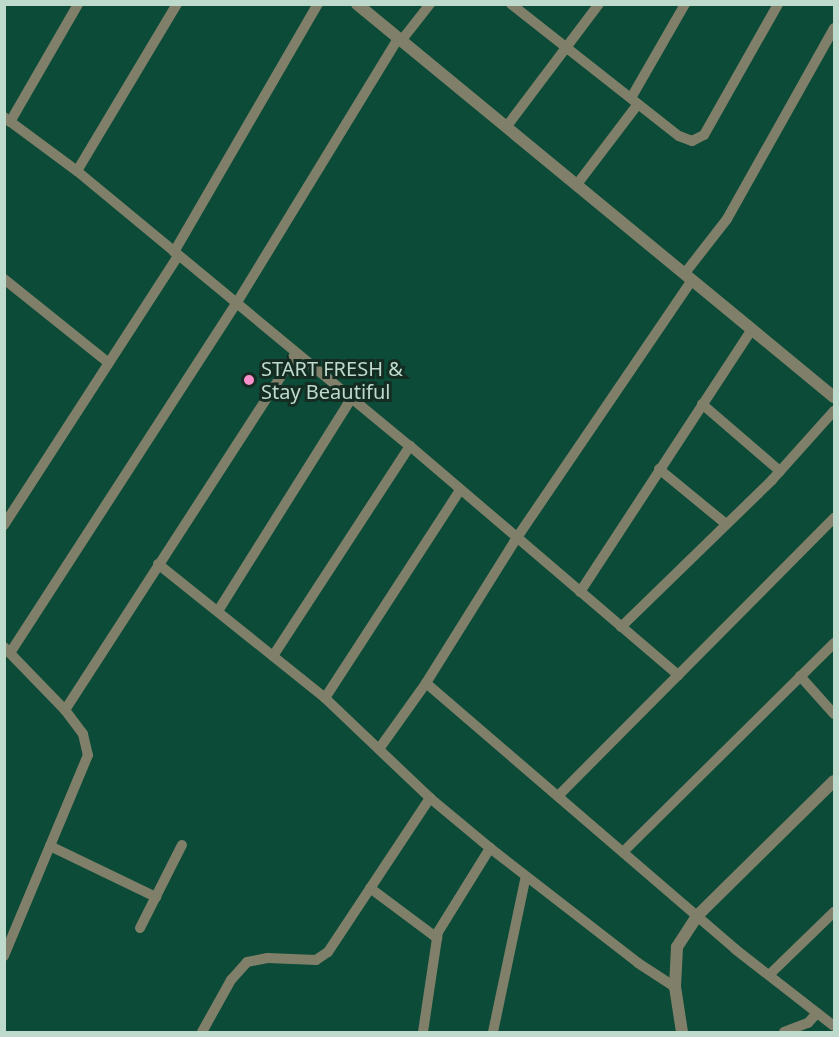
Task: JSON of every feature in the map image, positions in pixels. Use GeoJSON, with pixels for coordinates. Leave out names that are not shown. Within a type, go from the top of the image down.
{"type":"FeatureCollection","features":[{"type":"Feature","properties":{"kind":"street"},"geometry":{"type":"LineString","coordinates":[[78,4],[7,120],[77,171],[410,446],[516,539],[678,675]]}},
{"type":"Feature","properties":{"kind":"street"},"geometry":{"type":"LineString","coordinates":[[77,171],[177,4]]}},
{"type":"Feature","properties":{"kind":"street"},"geometry":{"type":"LineString","coordinates":[[4,525],[109,363],[176,254],[318,4]]}},
{"type":"Feature","properties":{"kind":"street"},"geometry":{"type":"LineString","coordinates":[[357,4],[578,183],[834,397]]}},
{"type":"Feature","properties":{"kind":"street"},"geometry":{"type":"LineString","coordinates":[[4,956],[88,755],[83,734],[66,710],[7,650],[236,304],[399,40],[430,4]]}},
{"type":"Feature","properties":{"kind":"street"},"geometry":{"type":"LineString","coordinates":[[511,4],[686,140],[704,135],[778,4]]}},
{"type":"Feature","properties":{"kind":"street"},"geometry":{"type":"LineString","coordinates":[[507,126],[568,49],[599,4]]}},
{"type":"Feature","properties":{"kind":"street"},"geometry":{"type":"LineString","coordinates":[[578,183],[635,101],[685,4]]}},
{"type":"Feature","properties":{"kind":"street"},"geometry":{"type":"LineString","coordinates":[[379,749],[426,682],[516,539],[727,219],[834,28]]}},
{"type":"Feature","properties":{"kind":"street"},"geometry":{"type":"LineString","coordinates":[[4,279],[109,363]]}},
{"type":"Feature","properties":{"kind":"street"},"geometry":{"type":"LineString","coordinates":[[580,592],[752,329]]}},
{"type":"Feature","properties":{"kind":"street"},"geometry":{"type":"LineString","coordinates":[[66,710],[296,353]]}},
{"type":"Feature","properties":{"kind":"street"},"geometry":{"type":"LineString","coordinates":[[218,611],[351,399]]}},
{"type":"Feature","properties":{"kind":"street"},"geometry":{"type":"LineString","coordinates":[[702,404],[780,471]]}},
{"type":"Feature","properties":{"kind":"street"},"geometry":{"type":"LineString","coordinates":[[621,627],[780,471],[834,411]]}},
{"type":"Feature","properties":{"kind":"street"},"geometry":{"type":"LineString","coordinates":[[273,656],[410,446]]}},
{"type":"Feature","properties":{"kind":"street"},"geometry":{"type":"LineString","coordinates":[[659,469],[726,525]]}},
{"type":"Feature","properties":{"kind":"street"},"geometry":{"type":"LineString","coordinates":[[325,698],[459,490]]}},
{"type":"Feature","properties":{"kind":"street"},"geometry":{"type":"LineString","coordinates":[[558,796],[834,518]]}},
{"type":"Feature","properties":{"kind":"street"},"geometry":{"type":"LineString","coordinates":[[158,564],[325,698],[430,798],[490,848],[675,987]]}},
{"type":"Feature","properties":{"kind":"street"},"geometry":{"type":"LineString","coordinates":[[623,852],[834,643]]}},
{"type":"Feature","properties":{"kind":"street"},"geometry":{"type":"LineString","coordinates":[[800,676],[834,714]]}},
{"type":"Feature","properties":{"kind":"street"},"geometry":{"type":"LineString","coordinates":[[426,682],[623,852],[769,975],[834,1026]]}},
{"type":"Feature","properties":{"kind":"street"},"geometry":{"type":"LineString","coordinates":[[682,1032],[675,987],[677,947],[698,915],[834,781]]}},
{"type":"Feature","properties":{"kind":"street"},"geometry":{"type":"LineString","coordinates":[[202,1032],[239,969],[256,959],[306,962],[322,957],[430,798]]}},
{"type":"Feature","properties":{"kind":"street"},"geometry":{"type":"LineString","coordinates":[[140,928],[182,844]]}},
{"type":"Feature","properties":{"kind":"street"},"geometry":{"type":"LineString","coordinates":[[50,846],[156,897]]}},
{"type":"Feature","properties":{"kind":"street"},"geometry":{"type":"LineString","coordinates":[[423,1032],[437,938],[490,848]]}},
{"type":"Feature","properties":{"kind":"street"},"geometry":{"type":"LineString","coordinates":[[493,1032],[526,876]]}},
{"type":"Feature","properties":{"kind":"street"},"geometry":{"type":"LineString","coordinates":[[370,888],[437,938]]}},
{"type":"Feature","properties":{"kind":"street"},"geometry":{"type":"LineString","coordinates":[[769,975],[834,912]]}},
{"type":"Feature","properties":{"kind":"street"},"geometry":{"type":"LineString","coordinates":[[784,1032],[808,1023],[817,1013]]}},
{"type":"Feature","properties":{"kind":"place","name":"START FRESH & Stay Beautiful"},"geometry":{"type":"Point","coordinates":[249,380]}}]}
